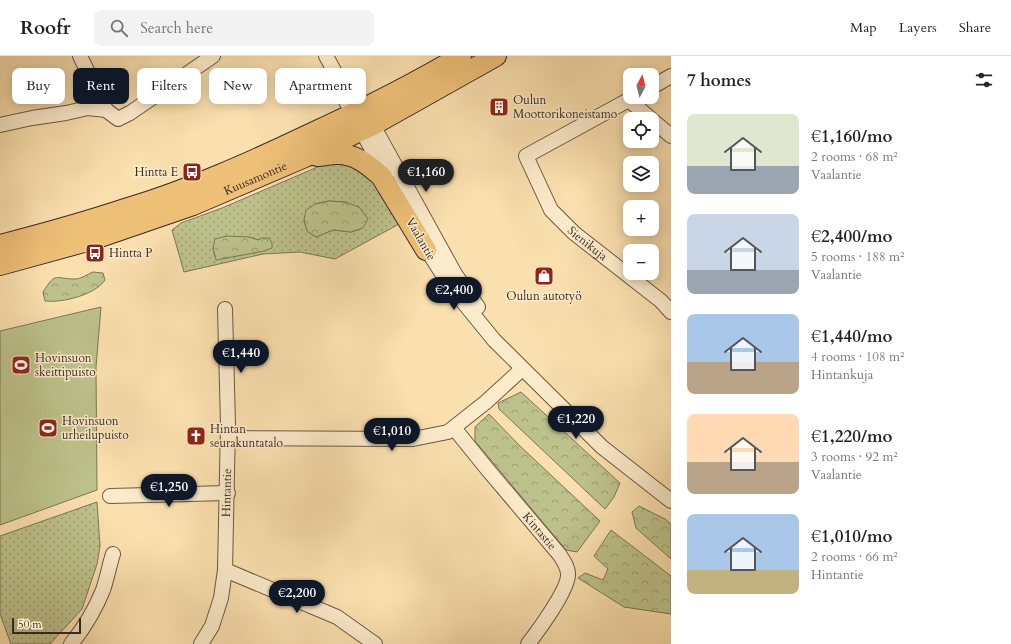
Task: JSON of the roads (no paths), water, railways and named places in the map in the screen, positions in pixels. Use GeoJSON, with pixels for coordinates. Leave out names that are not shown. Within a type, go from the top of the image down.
{"type":"FeatureCollection","features":[{"type":"Feature","properties":{"kind":"highway","name":"Kuusamontie"},"geometry":{"type":"LineString","coordinates":[[0,265],[91,240],[193,205],[305,157],[461,56]]}},
{"type":"Feature","properties":{"kind":"highway","name":"Kuusamontie"},"geometry":{"type":"LineString","coordinates":[[0,245],[130,208],[363,120],[496,56]]}},
{"type":"Feature","properties":{"kind":"highway"},"geometry":{"type":"LineString","coordinates":[[305,157],[336,153],[360,159],[381,176],[426,250]]}},
{"type":"Feature","properties":{"kind":"street"},"geometry":{"type":"LineString","coordinates":[[80,56],[106,110],[118,119],[130,113],[213,56]]}},
{"type":"Feature","properties":{"kind":"street"},"geometry":{"type":"LineString","coordinates":[[326,56],[343,87],[351,91],[363,120]]}},
{"type":"Feature","properties":{"kind":"street"},"geometry":{"type":"LineString","coordinates":[[659,83],[671,76]]}},
{"type":"Feature","properties":{"kind":"street","name":"Sienikuja"},"geometry":{"type":"LineString","coordinates":[[623,104],[526,156],[551,210],[574,234],[661,301],[671,312]]}},
{"type":"Feature","properties":{"kind":"street"},"geometry":{"type":"LineString","coordinates":[[637,104],[644,112]]}},
{"type":"Feature","properties":{"kind":"street"},"geometry":{"type":"LineString","coordinates":[[0,125],[88,108],[106,110]]}},
{"type":"Feature","properties":{"kind":"street","name":"Vaalantie"},"geometry":{"type":"LineString","coordinates":[[363,120],[426,250],[450,286],[494,340],[602,447],[671,501]]}},
{"type":"Feature","properties":{"kind":"street","name":"Vaalantie"},"geometry":{"type":"LineString","coordinates":[[363,120],[455,274],[496,332],[506,351]]}},
{"type":"Feature","properties":{"kind":"street"},"geometry":{"type":"LineString","coordinates":[[659,126],[671,136]]}},
{"type":"Feature","properties":{"kind":"street","name":"Hintantie"},"geometry":{"type":"LineString","coordinates":[[201,644],[212,626],[221,598],[226,570],[228,378],[225,309]]}},
{"type":"Feature","properties":{"kind":"street"},"geometry":{"type":"LineString","coordinates":[[228,438],[413,439],[442,434],[454,428],[486,402],[522,369]]}},
{"type":"Feature","properties":{"kind":"street","name":"Kintastie"},"geometry":{"type":"LineString","coordinates":[[454,428],[565,563],[568,574],[564,588],[541,627],[528,644]]}},
{"type":"Feature","properties":{"kind":"street"},"geometry":{"type":"LineString","coordinates":[[110,496],[228,493]]}},
{"type":"Feature","properties":{"kind":"street"},"geometry":{"type":"LineString","coordinates":[[71,644],[93,612],[104,589],[113,554]]}},
{"type":"Feature","properties":{"kind":"street"},"geometry":{"type":"LineString","coordinates":[[226,570],[336,617],[375,644]]}},
{"type":"Feature","properties":{"kind":"place","name":"Oulun Moottorikoneistamo"},"geometry":{"type":"Point","coordinates":[499,107]}},
{"type":"Feature","properties":{"kind":"place","name":"Hintta E"},"geometry":{"type":"Point","coordinates":[192,172]}},
{"type":"Feature","properties":{"kind":"place","name":"Hintta P"},"geometry":{"type":"Point","coordinates":[95,253]}},
{"type":"Feature","properties":{"kind":"place","name":"Oulun autotyö"},"geometry":{"type":"Point","coordinates":[544,276]}},
{"type":"Feature","properties":{"kind":"place","name":"Hovinsuon skeittipuisto"},"geometry":{"type":"Point","coordinates":[21,365]}},
{"type":"Feature","properties":{"kind":"place","name":"Hovinsuon urheilupuisto"},"geometry":{"type":"Point","coordinates":[48,428]}},
{"type":"Feature","properties":{"kind":"place","name":"Hintan seurakuntatalo"},"geometry":{"type":"Point","coordinates":[196,436]}}]}
